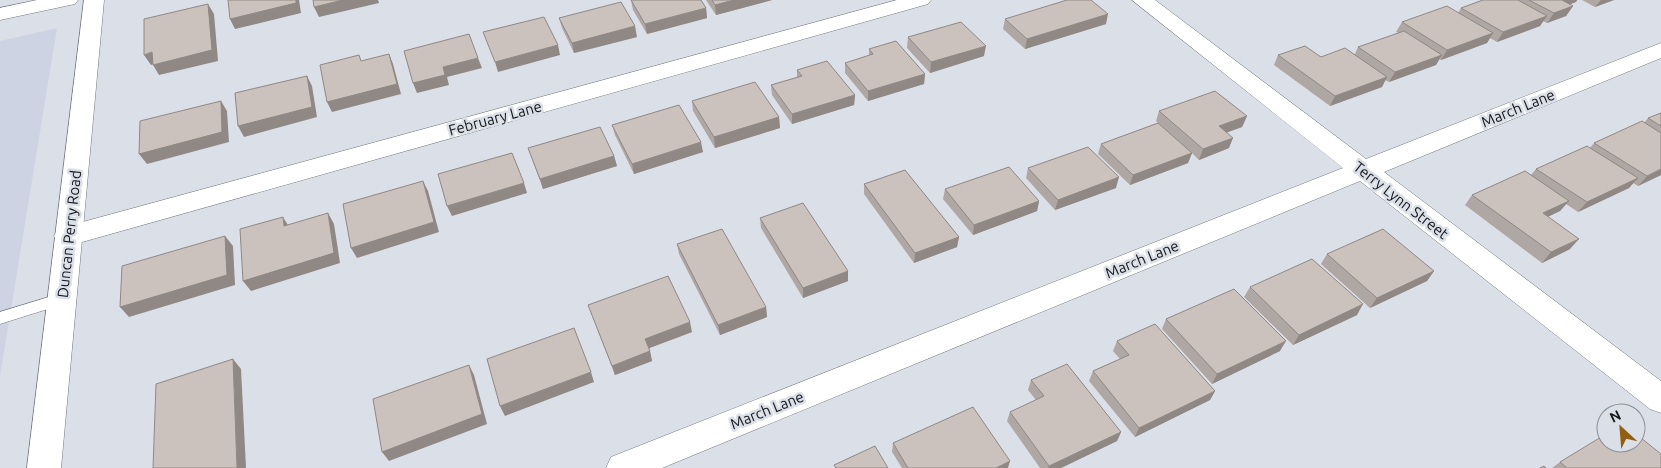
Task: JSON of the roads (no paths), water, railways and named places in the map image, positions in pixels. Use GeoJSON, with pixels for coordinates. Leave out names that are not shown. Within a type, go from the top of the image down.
{"type":"FeatureCollection","features":[{"type":"Feature","properties":{"kind":"street"},"geometry":{"type":"LineString","coordinates":[[0,14],[68,0]]}},
{"type":"Feature","properties":{"kind":"street","name":"Duncan Perry Road"},"geometry":{"type":"LineString","coordinates":[[44,468],[94,0]]}},
{"type":"Feature","properties":{"kind":"street","name":"February Lane"},"geometry":{"type":"LineString","coordinates":[[68,236],[921,0]]}},
{"type":"Feature","properties":{"kind":"street","name":"Terry Lynn Street"},"geometry":{"type":"LineString","coordinates":[[1142,0],[1661,399]]}},
{"type":"Feature","properties":{"kind":"street","name":"March Lane"},"geometry":{"type":"LineString","coordinates":[[624,468],[1661,50]]}},
{"type":"Feature","properties":{"kind":"lane"},"geometry":{"type":"LineString","coordinates":[[0,318],[62,299]]}}]}
